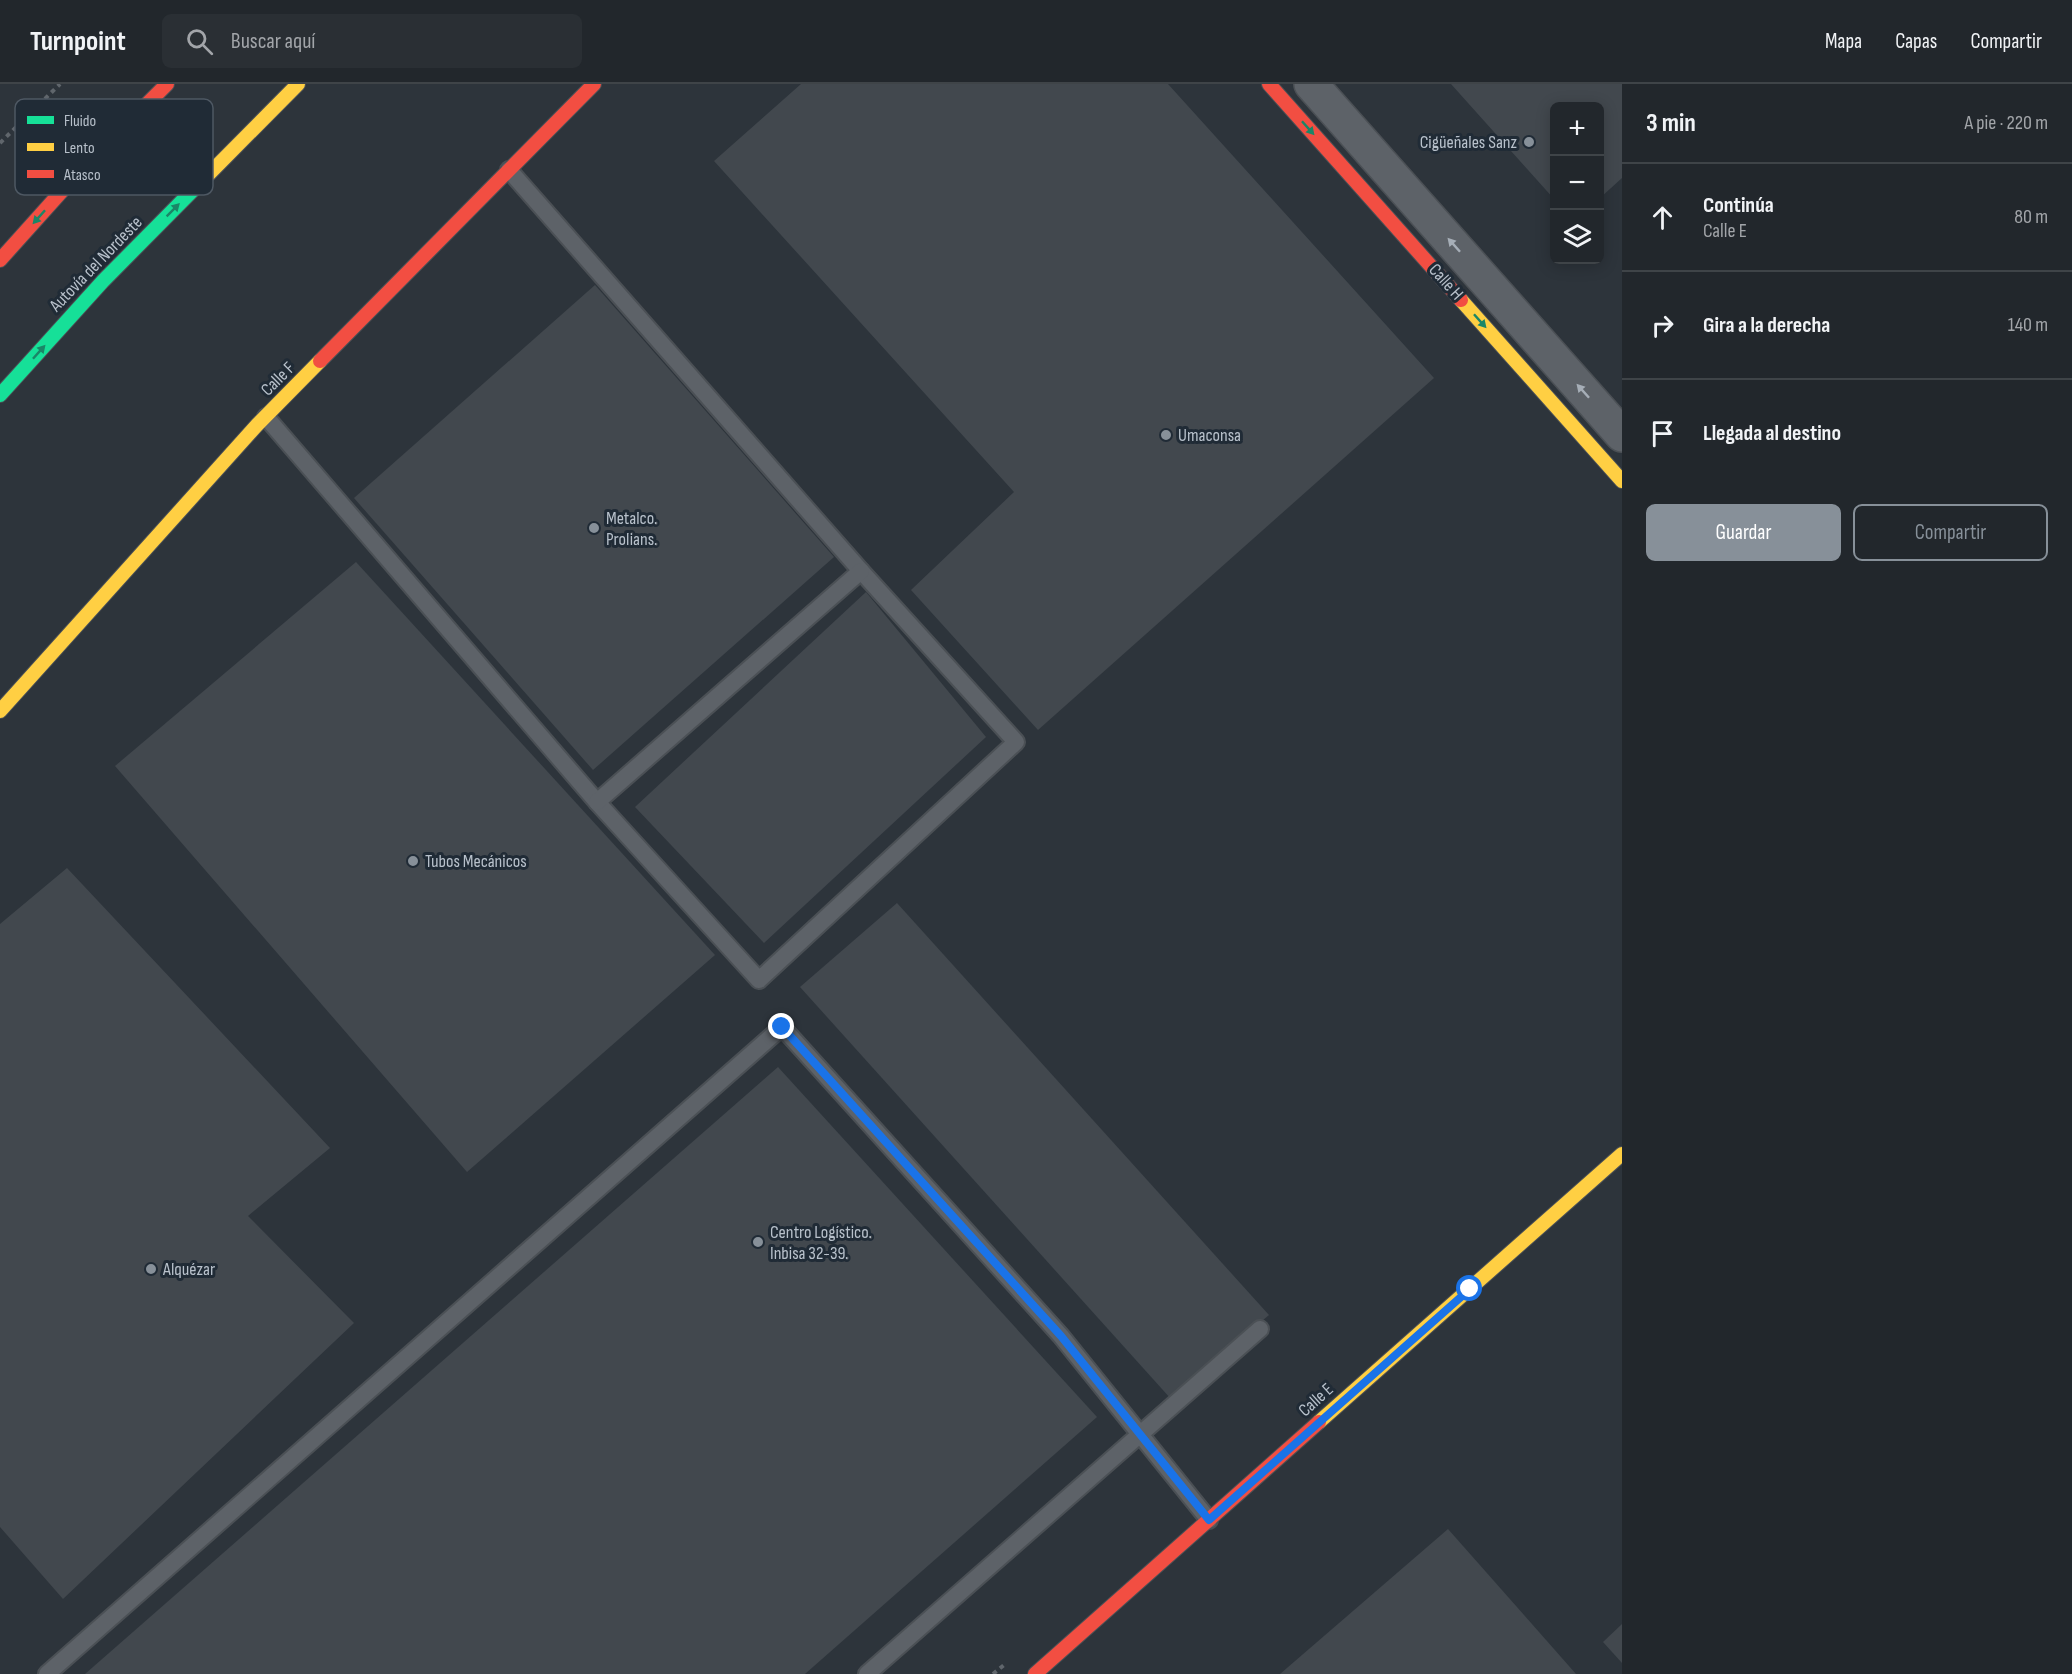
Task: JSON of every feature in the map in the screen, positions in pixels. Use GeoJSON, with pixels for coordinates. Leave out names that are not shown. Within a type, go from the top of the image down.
{"type":"FeatureCollection","features":[{"type":"Feature","properties":{"kind":"main road"},"geometry":{"type":"LineString","coordinates":[[152,99],[167,84]]}},
{"type":"Feature","properties":{"kind":"main road","name":"Autovía del Nordeste"},"geometry":{"type":"LineString","coordinates":[[213,170],[298,84]]}},
{"type":"Feature","properties":{"kind":"main road","name":"Calle F"},"geometry":{"type":"LineString","coordinates":[[0,711],[266,417],[594,84]]}},
{"type":"Feature","properties":{"kind":"main road","name":"Calle H"},"geometry":{"type":"LineString","coordinates":[[1269,84],[1622,481]]}},
{"type":"Feature","properties":{"kind":"main road"},"geometry":{"type":"LineString","coordinates":[[0,260],[59,195]]}},
{"type":"Feature","properties":{"kind":"main road","name":"Autovía del Nordeste"},"geometry":{"type":"LineString","coordinates":[[0,395],[103,281],[188,195]]}},
{"type":"Feature","properties":{"kind":"main road","name":"Calle E"},"geometry":{"type":"LineString","coordinates":[[1035,1674],[1622,1154]]}},
{"type":"Feature","properties":{"kind":"street","name":"Calle H"},"geometry":{"type":"LineString","coordinates":[[1311,84],[1622,435]]}},
{"type":"Feature","properties":{"kind":"lane"},"geometry":{"type":"LineString","coordinates":[[266,417],[597,802],[759,980],[1016,742],[861,571],[509,170]]}},
{"type":"Feature","properties":{"kind":"lane"},"geometry":{"type":"LineString","coordinates":[[597,802],[861,571]]}},
{"type":"Feature","properties":{"kind":"lane"},"geometry":{"type":"LineString","coordinates":[[47,1674],[782,1027],[1061,1336],[1209,1520]]}},
{"type":"Feature","properties":{"kind":"lane"},"geometry":{"type":"LineString","coordinates":[[867,1674],[1260,1329]]}},
{"type":"Feature","properties":{"kind":"path"},"geometry":{"type":"LineString","coordinates":[[45,99],[60,84]]}},
{"type":"Feature","properties":{"kind":"path"},"geometry":{"type":"LineString","coordinates":[[0,143],[15,128]]}},
{"type":"Feature","properties":{"kind":"building","name":"Umaconsa"},"geometry":{"type":"Polygon","coordinates":[[[801,84],[1168,84],[1434,378],[1038,730],[911,590],[1014,492],[714,161],[801,84]]]}},
{"type":"Feature","properties":{"kind":"building","name":"Cigüeñales Sanz"},"geometry":{"type":"Polygon","coordinates":[[[1451,84],[1622,84],[1622,178],[1604,194],[1604,102],[1550,102],[1550,195],[1451,84]]]}},
{"type":"Feature","properties":{"kind":"building","name":"Metalco. Prolians."},"geometry":{"type":"Polygon","coordinates":[[[595,285],[834,557],[593,770],[354,498],[595,285]]]}},
{"type":"Feature","properties":{"kind":"building","name":"Tubos Mecánicos"},"geometry":{"type":"Polygon","coordinates":[[[356,562],[715,955],[467,1172],[115,766],[356,562]]]}},
{"type":"Feature","properties":{"kind":"building"},"geometry":{"type":"Polygon","coordinates":[[[866,592],[986,737],[764,943],[635,807],[866,592]]]}},
{"type":"Feature","properties":{"kind":"building","name":"Alquézar"},"geometry":{"type":"Polygon","coordinates":[[[67,868],[330,1148],[248,1216],[354,1323],[63,1599],[0,1527],[0,924],[67,868]]]}},
{"type":"Feature","properties":{"kind":"building"},"geometry":{"type":"Polygon","coordinates":[[[897,903],[1269,1315],[1171,1399],[800,987],[897,903]]]}},
{"type":"Feature","properties":{"kind":"building","name":"Centro Logístico. Inbisa 32-39."},"geometry":{"type":"Polygon","coordinates":[[[778,1067],[1097,1417],[805,1674],[85,1674],[778,1067]]]}},
{"type":"Feature","properties":{"kind":"building"},"geometry":{"type":"Polygon","coordinates":[[[1448,1529],[1576,1674],[1280,1674],[1448,1529]]]}},
{"type":"Feature","properties":{"kind":"building"},"geometry":{"type":"Polygon","coordinates":[[[1622,1624],[1622,1663],[1603,1642],[1622,1624]]]}},
{"type":"Feature","properties":{"kind":"traffic: fast"},"geometry":{"type":"LineString","coordinates":[[0,395],[103,281],[188,195]]}},
{"type":"Feature","properties":{"kind":"traffic: slow"},"geometry":{"type":"LineString","coordinates":[[213,170],[298,84]]}},
{"type":"Feature","properties":{"kind":"traffic: slow"},"geometry":{"type":"LineString","coordinates":[[1461,300],[1622,481]]}},
{"type":"Feature","properties":{"kind":"traffic: slow"},"geometry":{"type":"LineString","coordinates":[[0,711],[257,425],[320,361]]}},
{"type":"Feature","properties":{"kind":"traffic: slow"},"geometry":{"type":"LineString","coordinates":[[1319,1422],[1622,1154]]}},
{"type":"Feature","properties":{"kind":"traffic: jam"},"geometry":{"type":"LineString","coordinates":[[152,99],[167,84]]}},
{"type":"Feature","properties":{"kind":"traffic: jam"},"geometry":{"type":"LineString","coordinates":[[320,361],[594,84]]}},
{"type":"Feature","properties":{"kind":"traffic: jam"},"geometry":{"type":"LineString","coordinates":[[1269,84],[1461,300]]}},
{"type":"Feature","properties":{"kind":"traffic: jam"},"geometry":{"type":"LineString","coordinates":[[0,260],[58,195]]}},
{"type":"Feature","properties":{"kind":"traffic: jam"},"geometry":{"type":"LineString","coordinates":[[1035,1674],[1319,1422]]}},
{"type":"Feature","properties":{"kind":"place","name":"Cigüeñales Sanz"},"geometry":{"type":"Point","coordinates":[1529,142]}},
{"type":"Feature","properties":{"kind":"place","name":"Umaconsa"},"geometry":{"type":"Point","coordinates":[1166,435]}},
{"type":"Feature","properties":{"kind":"place","name":"Metalco. Prolians."},"geometry":{"type":"Point","coordinates":[594,528]}},
{"type":"Feature","properties":{"kind":"place","name":"Tubos Mecánicos"},"geometry":{"type":"Point","coordinates":[413,861]}},
{"type":"Feature","properties":{"kind":"place","name":"Centro Logístico. Inbisa 32-39."},"geometry":{"type":"Point","coordinates":[758,1242]}},
{"type":"Feature","properties":{"kind":"place","name":"Alquézar"},"geometry":{"type":"Point","coordinates":[151,1269]}},
{"type":"Feature","properties":{"kind":"route"},"geometry":{"type":"LineString","coordinates":[[782,1027],[1061,1336],[1193,1497],[1209,1520],[1470,1289]]}}]}
